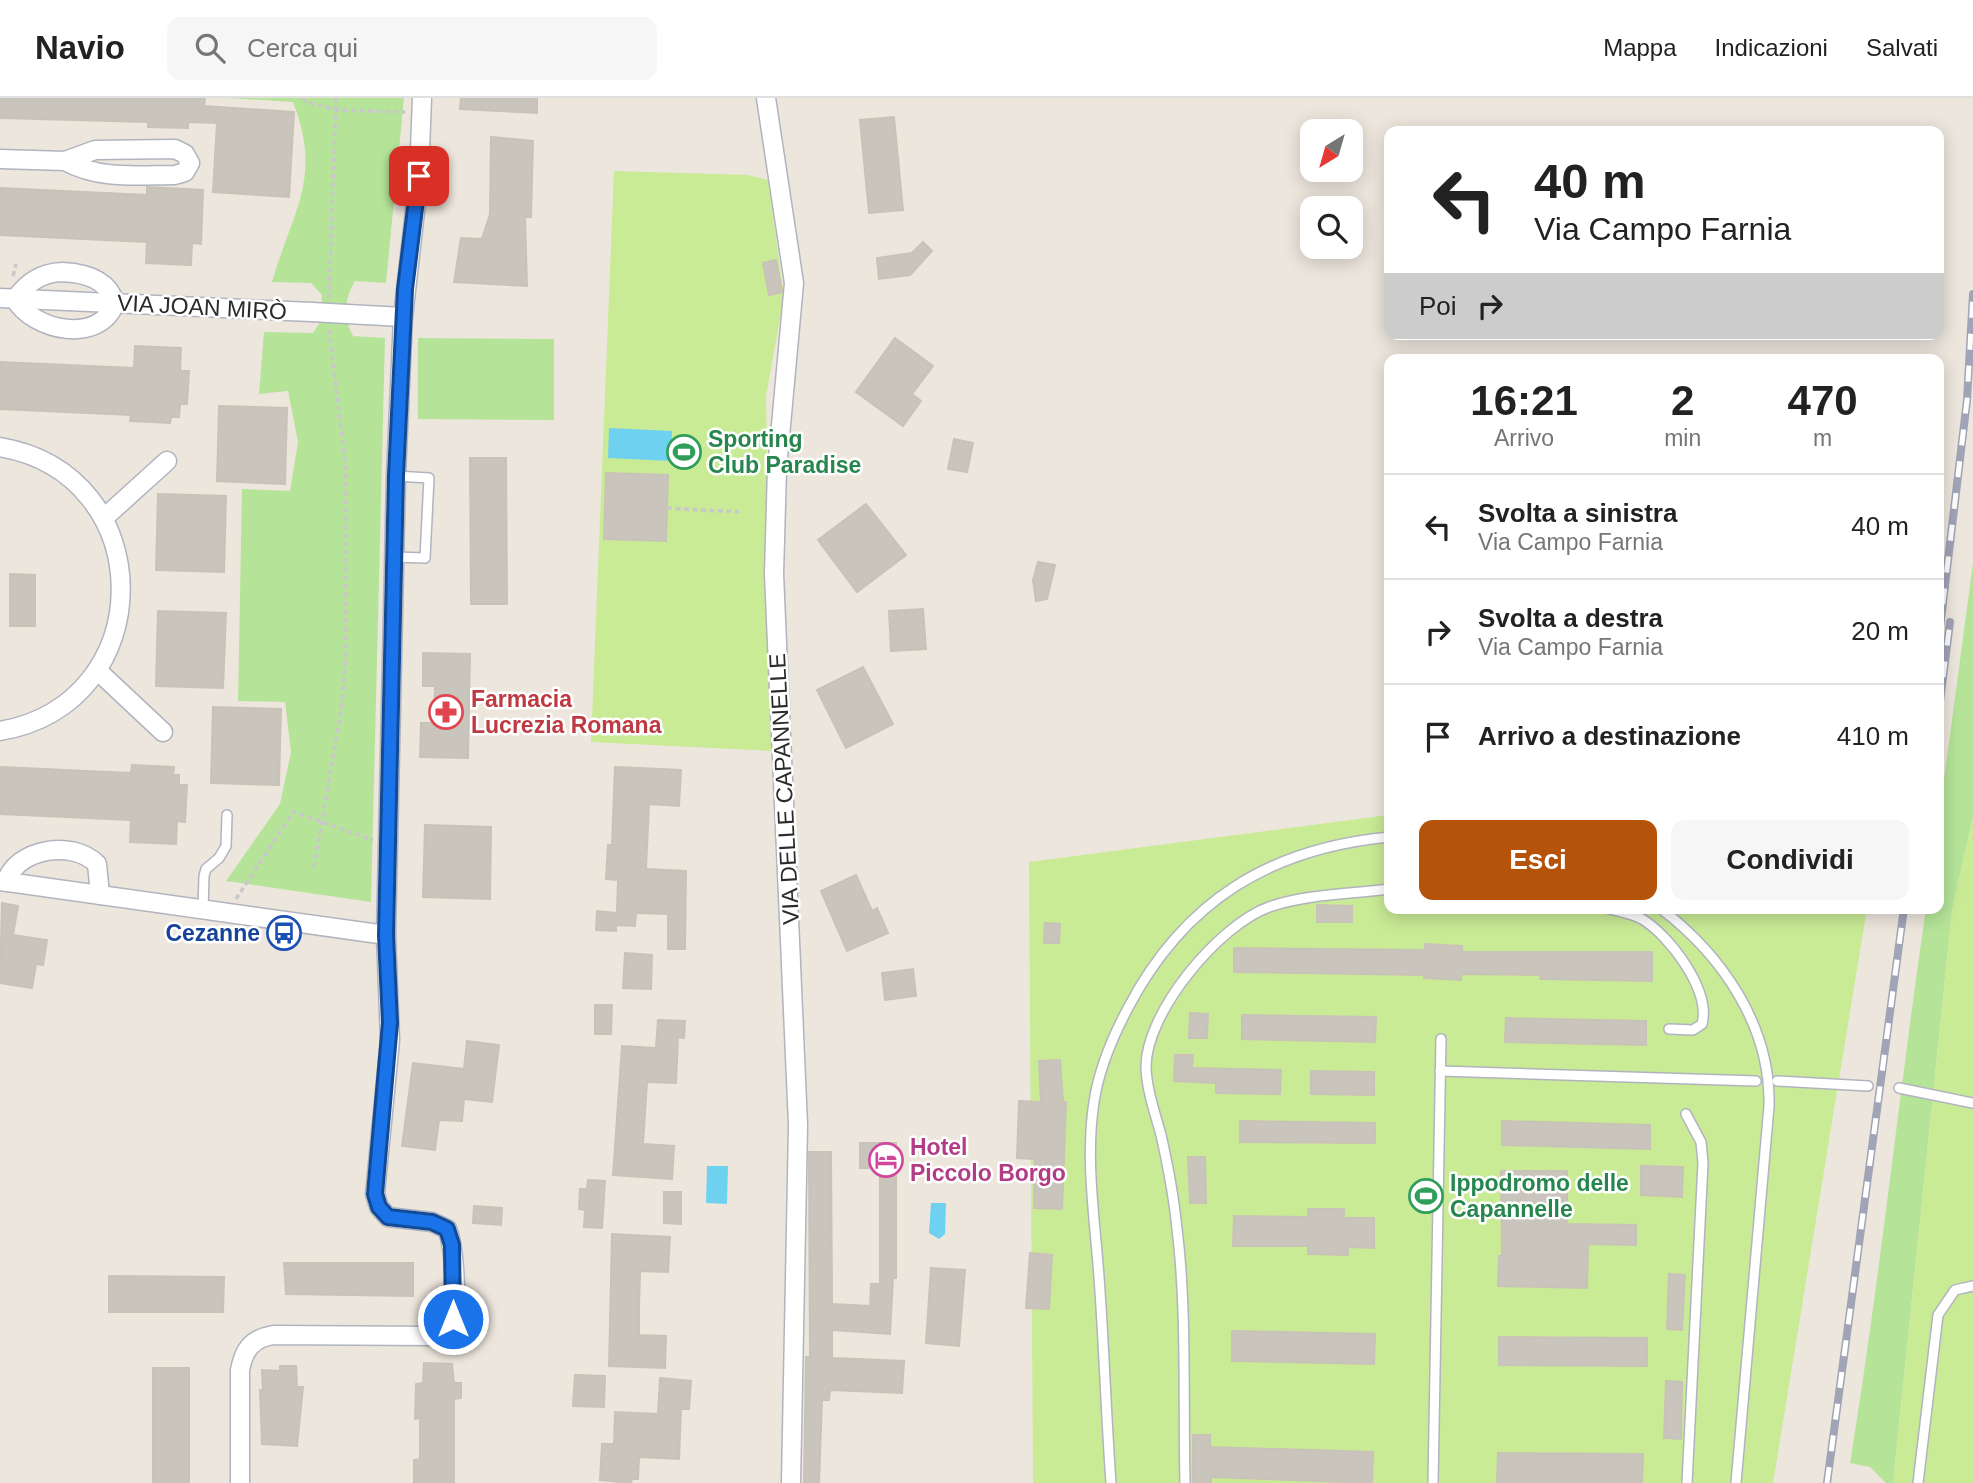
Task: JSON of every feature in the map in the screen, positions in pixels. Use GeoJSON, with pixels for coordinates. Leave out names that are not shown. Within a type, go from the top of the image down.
{"type":"FeatureCollection","features":[{"type":"Feature","properties":{"kind":"street"},"geometry":{"type":"LineString","coordinates":[[240,1483],[240,1370],[244,1354],[255,1340],[272,1335],[432,1336],[443,1332],[453,1319],[452,1245],[447,1229],[432,1222],[388,1217],[376,1201],[390,1031],[386,935],[396,476],[403,317],[419,176],[422,98]]}},
{"type":"Feature","properties":{"kind":"street","name":"VIA DELLE CAPANNELLE"},"geometry":{"type":"LineString","coordinates":[[766,98],[794,284],[778,442],[774,574],[798,1125],[791,1483]]}},
{"type":"Feature","properties":{"kind":"street"},"geometry":{"type":"LineString","coordinates":[[0,159],[65,161],[101,149],[175,149],[185,154],[190,163],[186,172],[176,175],[111,175],[95,174],[65,161]]}},
{"type":"Feature","properties":{"kind":"street"},"geometry":{"type":"LineString","coordinates":[[62,272],[96,279],[108,288],[115,303],[109,316],[101,322],[68,328],[38,321],[8,299],[37,277],[62,272]]}},
{"type":"Feature","properties":{"kind":"street","name":"VIA JOAN MIRÒ"},"geometry":{"type":"LineString","coordinates":[[8,299],[320,310],[403,317]]}},
{"type":"Feature","properties":{"kind":"street"},"geometry":{"type":"LineString","coordinates":[[0,447],[33,456],[67,475],[84,489],[104,518],[118,562],[121,598],[116,631],[98,671],[79,694],[57,710],[25,725],[0,731]]}},
{"type":"Feature","properties":{"kind":"street"},"geometry":{"type":"LineString","coordinates":[[104,518],[167,461]]}},
{"type":"Feature","properties":{"kind":"street"},"geometry":{"type":"LineString","coordinates":[[98,671],[163,732]]}},
{"type":"Feature","properties":{"kind":"street"},"geometry":{"type":"LineString","coordinates":[[100,895],[97,864],[89,857],[70,852],[46,851],[21,860],[9,870],[3,882],[386,935]]}},
{"type":"Feature","properties":{"kind":"lane"},"geometry":{"type":"LineString","coordinates":[[395,557],[425,558],[429,478],[396,476]]}},
{"type":"Feature","properties":{"kind":"lane"},"geometry":{"type":"LineString","coordinates":[[203,910],[204,876],[206,869],[219,858],[226,846],[227,815]]}},
{"type":"Feature","properties":{"kind":"lane"},"geometry":{"type":"LineString","coordinates":[[1111,1483],[1090,1151],[1096,1088],[1112,1038],[1157,960],[1189,922],[1221,894],[1263,870],[1305,853],[1346,842],[1384,838]]}},
{"type":"Feature","properties":{"kind":"lane"},"geometry":{"type":"LineString","coordinates":[[1185,1483],[1178,1238],[1168,1169],[1148,1083],[1147,1058],[1153,1032],[1182,985],[1220,939],[1246,918],[1285,903],[1384,890]]}},
{"type":"Feature","properties":{"kind":"lane"},"geometry":{"type":"LineString","coordinates":[[1627,914],[1638,917],[1654,928],[1679,956],[1698,989],[1704,1009],[1702,1024],[1693,1030],[1668,1029]]}},
{"type":"Feature","properties":{"kind":"lane"},"geometry":{"type":"LineString","coordinates":[[1667,914],[1693,937],[1736,990],[1756,1032],[1768,1074],[1769,1106],[1736,1483]]}},
{"type":"Feature","properties":{"kind":"lane"},"geometry":{"type":"LineString","coordinates":[[1433,1483],[1441,1039]]}},
{"type":"Feature","properties":{"kind":"lane"},"geometry":{"type":"LineString","coordinates":[[1440,1071],[1756,1081]]}},
{"type":"Feature","properties":{"kind":"lane"},"geometry":{"type":"LineString","coordinates":[[1777,1081],[1868,1086]]}},
{"type":"Feature","properties":{"kind":"lane"},"geometry":{"type":"LineString","coordinates":[[1899,1088],[1973,1103]]}},
{"type":"Feature","properties":{"kind":"lane"},"geometry":{"type":"LineString","coordinates":[[1686,1114],[1701,1142],[1703,1163],[1687,1483]]}},
{"type":"Feature","properties":{"kind":"lane"},"geometry":{"type":"LineString","coordinates":[[1918,1483],[1938,1315],[1955,1290],[1973,1286]]}},
{"type":"Feature","properties":{"kind":"path"},"geometry":{"type":"LineString","coordinates":[[303,98],[306,102],[336,110],[407,112]]}},
{"type":"Feature","properties":{"kind":"path"},"geometry":{"type":"LineString","coordinates":[[320,310],[336,98]]}},
{"type":"Feature","properties":{"kind":"path"},"geometry":{"type":"LineString","coordinates":[[314,867],[341,712],[346,658],[346,469],[328,346],[329,321]]}},
{"type":"Feature","properties":{"kind":"path"},"geometry":{"type":"LineString","coordinates":[[667,508],[739,512]]}},
{"type":"Feature","properties":{"kind":"path"},"geometry":{"type":"LineString","coordinates":[[228,913],[293,812],[388,845]]}},
{"type":"Feature","properties":{"kind":"green space"},"geometry":{"type":"Polygon","coordinates":[[[229,98],[404,98],[386,283],[355,281],[346,308],[353,336],[385,338],[371,902],[226,881],[280,804],[291,752],[285,702],[238,701],[242,489],[290,491],[298,442],[288,391],[259,394],[264,332],[313,333],[321,321],[322,295],[311,283],[272,282],[295,214],[305,174],[302,129],[293,102],[229,98]]]}},
{"type":"Feature","properties":{"kind":"green space","name":"Sporting Club Paradise"},"geometry":{"type":"Polygon","coordinates":[[[614,171],[748,175],[768,180],[784,296],[766,396],[773,751],[591,742],[614,171]]]}},
{"type":"Feature","properties":{"kind":"green space"},"geometry":{"type":"Polygon","coordinates":[[[418,338],[554,339],[554,420],[418,419],[418,338]]]}},
{"type":"Feature","properties":{"kind":"green space"},"geometry":{"type":"Polygon","coordinates":[[[1973,563],[1973,817],[1952,911],[1893,1483],[1886,1483],[1870,1467],[1850,1463],[1925,914],[1944,914],[1944,780],[1973,563]]]}},
{"type":"Feature","properties":{"kind":"green space","name":"Ippodromo delle Capannelle"},"geometry":{"type":"Polygon","coordinates":[[[1384,816],[1384,914],[1866,914],[1773,1483],[1033,1483],[1029,862],[1384,816]]]}},
{"type":"Feature","properties":{"kind":"green space"},"geometry":{"type":"Polygon","coordinates":[[[1973,817],[1973,1483],[1893,1483],[1952,911],[1973,817]]]}},
{"type":"Feature","properties":{"kind":"water"},"geometry":{"type":"Polygon","coordinates":[[[609,428],[672,431],[671,461],[608,458],[609,428]]]}},
{"type":"Feature","properties":{"kind":"water"},"geometry":{"type":"Polygon","coordinates":[[[707,1166],[728,1166],[727,1204],[706,1203],[707,1166]]]}},
{"type":"Feature","properties":{"kind":"water"},"geometry":{"type":"Polygon","coordinates":[[[931,1203],[946,1203],[945,1234],[939,1239],[929,1233],[931,1203]]]}},
{"type":"Feature","properties":{"kind":"building"},"geometry":{"type":"Polygon","coordinates":[[[0,98],[205,98],[204,106],[294,112],[289,197],[213,192],[217,123],[188,122],[188,128],[148,127],[148,122],[0,118],[0,98]]]}},
{"type":"Feature","properties":{"kind":"building"},"geometry":{"type":"Polygon","coordinates":[[[461,98],[537,98],[537,113],[460,109],[461,98]]]}},
{"type":"Feature","properties":{"kind":"building"},"geometry":{"type":"Polygon","coordinates":[[[894,117],[903,210],[869,213],[860,120],[894,117]]]}},
{"type":"Feature","properties":{"kind":"building"},"geometry":{"type":"Polygon","coordinates":[[[491,137],[533,141],[531,217],[525,217],[527,286],[454,282],[461,238],[482,239],[490,214],[491,137]]]}},
{"type":"Feature","properties":{"kind":"building"},"geometry":{"type":"Polygon","coordinates":[[[147,187],[203,190],[201,244],[192,243],[191,265],[146,263],[147,242],[0,235],[0,188],[147,195],[147,187]]]}},
{"type":"Feature","properties":{"kind":"building"},"geometry":{"type":"Polygon","coordinates":[[[923,242],[932,251],[910,275],[879,279],[877,258],[912,253],[923,242]]]}},
{"type":"Feature","properties":{"kind":"building"},"geometry":{"type":"Polygon","coordinates":[[[776,260],[782,292],[769,295],[763,263],[776,260]]]}},
{"type":"Feature","properties":{"kind":"building"},"geometry":{"type":"Polygon","coordinates":[[[895,338],[933,366],[912,394],[921,401],[903,426],[856,392],[895,338]]]}},
{"type":"Feature","properties":{"kind":"building"},"geometry":{"type":"Polygon","coordinates":[[[135,346],[181,348],[180,371],[189,371],[187,404],[180,404],[179,417],[171,417],[170,423],[130,421],[131,415],[0,409],[0,362],[134,368],[135,346]]]}},
{"type":"Feature","properties":{"kind":"building"},"geometry":{"type":"Polygon","coordinates":[[[219,406],[287,408],[285,484],[217,481],[219,406]]]}},
{"type":"Feature","properties":{"kind":"building"},"geometry":{"type":"Polygon","coordinates":[[[954,439],[973,443],[967,472],[948,469],[954,439]]]}},
{"type":"Feature","properties":{"kind":"building"},"geometry":{"type":"Polygon","coordinates":[[[470,458],[506,458],[507,604],[471,604],[470,458]]]}},
{"type":"Feature","properties":{"kind":"building"},"geometry":{"type":"Polygon","coordinates":[[[606,473],[668,475],[666,541],[604,539],[606,473]]]}},
{"type":"Feature","properties":{"kind":"building"},"geometry":{"type":"Polygon","coordinates":[[[158,494],[226,496],[224,572],[156,570],[158,494]]]}},
{"type":"Feature","properties":{"kind":"building"},"geometry":{"type":"Polygon","coordinates":[[[866,504],[906,555],[857,592],[818,540],[866,504]]]}},
{"type":"Feature","properties":{"kind":"building"},"geometry":{"type":"Polygon","coordinates":[[[1038,562],[1055,565],[1047,599],[1036,601],[1033,580],[1038,562]]]}},
{"type":"Feature","properties":{"kind":"building"},"geometry":{"type":"Polygon","coordinates":[[[10,574],[35,575],[35,626],[10,626],[10,574]]]}},
{"type":"Feature","properties":{"kind":"building"},"geometry":{"type":"Polygon","coordinates":[[[923,609],[926,649],[891,651],[889,611],[923,609]]]}},
{"type":"Feature","properties":{"kind":"building"},"geometry":{"type":"Polygon","coordinates":[[[158,611],[226,613],[223,688],[156,686],[158,611]]]}},
{"type":"Feature","properties":{"kind":"building"},"geometry":{"type":"Polygon","coordinates":[[[423,653],[470,654],[468,758],[420,757],[421,723],[434,723],[435,686],[423,686],[423,653]]]}},
{"type":"Feature","properties":{"kind":"building"},"geometry":{"type":"Polygon","coordinates":[[[863,667],[893,724],[846,748],[817,690],[863,667]]]}},
{"type":"Feature","properties":{"kind":"building"},"geometry":{"type":"Polygon","coordinates":[[[213,707],[281,709],[279,785],[211,783],[213,707]]]}},
{"type":"Feature","properties":{"kind":"building"},"geometry":{"type":"Polygon","coordinates":[[[132,765],[174,767],[173,775],[179,775],[179,785],[187,785],[185,822],[177,821],[176,844],[130,842],[131,820],[0,814],[0,767],[131,773],[132,765]]]}},
{"type":"Feature","properties":{"kind":"building"},"geometry":{"type":"Polygon","coordinates":[[[615,767],[681,770],[679,806],[649,804],[646,869],[686,871],[685,949],[668,949],[668,914],[636,913],[635,926],[616,925],[616,931],[596,930],[597,911],[617,913],[618,880],[606,879],[608,845],[612,845],[615,767]]]}},
{"type":"Feature","properties":{"kind":"building"},"geometry":{"type":"Polygon","coordinates":[[[425,825],[491,827],[490,899],[423,897],[425,825]]]}},
{"type":"Feature","properties":{"kind":"building"},"geometry":{"type":"Polygon","coordinates":[[[856,875],[872,911],[877,908],[888,933],[847,951],[821,891],[856,875]]]}},
{"type":"Feature","properties":{"kind":"building"},"geometry":{"type":"Polygon","coordinates":[[[2,903],[18,906],[13,935],[47,940],[43,965],[36,964],[32,988],[0,983],[2,903]]]}},
{"type":"Feature","properties":{"kind":"building"},"geometry":{"type":"Polygon","coordinates":[[[1317,905],[1352,906],[1352,922],[1317,922],[1317,905]]]}},
{"type":"Feature","properties":{"kind":"building"},"geometry":{"type":"Polygon","coordinates":[[[1045,923],[1060,924],[1059,943],[1044,943],[1045,923]]]}},
{"type":"Feature","properties":{"kind":"building"},"geometry":{"type":"Polygon","coordinates":[[[1425,944],[1462,946],[1462,952],[1652,952],[1652,981],[1540,979],[1541,975],[1461,974],[1461,980],[1424,978],[1424,975],[1234,972],[1234,948],[1425,950],[1425,944]]]}},
{"type":"Feature","properties":{"kind":"building"},"geometry":{"type":"Polygon","coordinates":[[[625,953],[652,955],[651,989],[623,988],[625,953]]]}},
{"type":"Feature","properties":{"kind":"building"},"geometry":{"type":"Polygon","coordinates":[[[913,969],[916,996],[885,1000],[882,973],[913,969]]]}},
{"type":"Feature","properties":{"kind":"building"},"geometry":{"type":"Polygon","coordinates":[[[595,1005],[612,1005],[611,1034],[595,1034],[595,1005]]]}},
{"type":"Feature","properties":{"kind":"building"},"geometry":{"type":"Polygon","coordinates":[[[1190,1013],[1208,1014],[1207,1038],[1189,1038],[1190,1013]]]}},
{"type":"Feature","properties":{"kind":"building"},"geometry":{"type":"Polygon","coordinates":[[[1242,1015],[1376,1017],[1375,1042],[1242,1039],[1242,1015]]]}},
{"type":"Feature","properties":{"kind":"building"},"geometry":{"type":"Polygon","coordinates":[[[1506,1018],[1646,1021],[1646,1045],[1505,1042],[1506,1018]]]}},
{"type":"Feature","properties":{"kind":"building"},"geometry":{"type":"Polygon","coordinates":[[[658,1020],[685,1021],[684,1038],[678,1037],[676,1083],[647,1082],[643,1144],[674,1146],[672,1179],[613,1175],[622,1046],[656,1048],[658,1020]]]}},
{"type":"Feature","properties":{"kind":"building"},"geometry":{"type":"Polygon","coordinates":[[[467,1041],[499,1045],[492,1102],[464,1099],[462,1121],[439,1120],[435,1150],[402,1146],[413,1063],[464,1069],[467,1041]]]}},
{"type":"Feature","properties":{"kind":"building"},"geometry":{"type":"Polygon","coordinates":[[[1175,1055],[1193,1055],[1192,1068],[1281,1070],[1280,1094],[1216,1093],[1216,1083],[1174,1081],[1175,1055]]]}},
{"type":"Feature","properties":{"kind":"building"},"geometry":{"type":"Polygon","coordinates":[[[1060,1060],[1063,1102],[1066,1102],[1062,1209],[1034,1208],[1035,1159],[1017,1158],[1019,1101],[1041,1102],[1039,1061],[1060,1060]]]}},
{"type":"Feature","properties":{"kind":"building"},"geometry":{"type":"Polygon","coordinates":[[[1311,1071],[1374,1072],[1374,1095],[1311,1094],[1311,1071]]]}},
{"type":"Feature","properties":{"kind":"building"},"geometry":{"type":"Polygon","coordinates":[[[1240,1121],[1375,1123],[1375,1143],[1240,1142],[1240,1121]]]}},
{"type":"Feature","properties":{"kind":"building"},"geometry":{"type":"Polygon","coordinates":[[[1502,1121],[1650,1125],[1650,1149],[1502,1145],[1502,1121]]]}},
{"type":"Feature","properties":{"kind":"building"},"geometry":{"type":"Polygon","coordinates":[[[860,1143],[896,1143],[896,1278],[893,1278],[890,1334],[832,1330],[832,1358],[904,1361],[902,1393],[830,1390],[829,1400],[822,1400],[819,1483],[804,1483],[806,1357],[810,1357],[809,1152],[831,1152],[832,1304],[870,1306],[871,1284],[880,1284],[880,1168],[860,1168],[860,1143]]]}},
{"type":"Feature","properties":{"kind":"building"},"geometry":{"type":"Polygon","coordinates":[[[1188,1157],[1205,1157],[1206,1203],[1190,1203],[1188,1157]]]}},
{"type":"Feature","properties":{"kind":"building"},"geometry":{"type":"Polygon","coordinates":[[[1641,1166],[1683,1167],[1682,1197],[1641,1195],[1641,1166]]]}},
{"type":"Feature","properties":{"kind":"building"},"geometry":{"type":"Polygon","coordinates":[[[1501,1171],[1567,1171],[1567,1224],[1636,1225],[1636,1245],[1588,1244],[1587,1288],[1498,1286],[1499,1256],[1502,1256],[1501,1171]]]}},
{"type":"Feature","properties":{"kind":"building"},"geometry":{"type":"Polygon","coordinates":[[[588,1180],[605,1181],[602,1228],[584,1227],[585,1210],[579,1209],[580,1189],[587,1189],[588,1180]]]}},
{"type":"Feature","properties":{"kind":"building"},"geometry":{"type":"Polygon","coordinates":[[[664,1192],[681,1192],[681,1224],[664,1223],[664,1192]]]}},
{"type":"Feature","properties":{"kind":"building"},"geometry":{"type":"Polygon","coordinates":[[[474,1206],[502,1208],[501,1225],[473,1223],[474,1206]]]}},
{"type":"Feature","properties":{"kind":"building"},"geometry":{"type":"Polygon","coordinates":[[[1308,1209],[1344,1209],[1344,1218],[1374,1218],[1374,1248],[1348,1247],[1348,1255],[1308,1254],[1308,1246],[1233,1246],[1234,1216],[1308,1217],[1308,1209]]]}},
{"type":"Feature","properties":{"kind":"building"},"geometry":{"type":"Polygon","coordinates":[[[612,1234],[670,1237],[668,1272],[640,1271],[639,1335],[666,1336],[665,1368],[609,1366],[612,1234]]]}},
{"type":"Feature","properties":{"kind":"building"},"geometry":{"type":"Polygon","coordinates":[[[1030,1253],[1052,1255],[1049,1309],[1026,1308],[1030,1253]]]}},
{"type":"Feature","properties":{"kind":"building"},"geometry":{"type":"Polygon","coordinates":[[[284,1263],[413,1263],[413,1296],[286,1294],[284,1263]]]}},
{"type":"Feature","properties":{"kind":"building"},"geometry":{"type":"Polygon","coordinates":[[[931,1268],[965,1270],[959,1346],[926,1343],[931,1268]]]}},
{"type":"Feature","properties":{"kind":"building"},"geometry":{"type":"Polygon","coordinates":[[[1669,1274],[1685,1275],[1682,1330],[1667,1329],[1669,1274]]]}},
{"type":"Feature","properties":{"kind":"building"},"geometry":{"type":"Polygon","coordinates":[[[109,1276],[224,1277],[223,1312],[109,1312],[109,1276]]]}},
{"type":"Feature","properties":{"kind":"building"},"geometry":{"type":"Polygon","coordinates":[[[1232,1331],[1375,1334],[1374,1364],[1232,1361],[1232,1331]]]}},
{"type":"Feature","properties":{"kind":"building"},"geometry":{"type":"Polygon","coordinates":[[[1499,1337],[1647,1338],[1647,1366],[1499,1365],[1499,1337]]]}},
{"type":"Feature","properties":{"kind":"building"},"geometry":{"type":"Polygon","coordinates":[[[424,1363],[452,1364],[454,1383],[461,1383],[461,1398],[454,1399],[454,1483],[414,1483],[414,1460],[420,1459],[420,1418],[415,1419],[416,1384],[423,1383],[424,1363]]]}},
{"type":"Feature","properties":{"kind":"building"},"geometry":{"type":"Polygon","coordinates":[[[280,1366],[296,1366],[297,1387],[303,1387],[297,1446],[262,1444],[262,1370],[280,1371],[280,1366]]]}},
{"type":"Feature","properties":{"kind":"building"},"geometry":{"type":"Polygon","coordinates":[[[153,1368],[189,1368],[189,1483],[153,1483],[153,1368]]]}},
{"type":"Feature","properties":{"kind":"building"},"geometry":{"type":"Polygon","coordinates":[[[575,1375],[605,1376],[604,1407],[573,1406],[575,1375]]]}},
{"type":"Feature","properties":{"kind":"building"},"geometry":{"type":"Polygon","coordinates":[[[660,1378],[691,1381],[689,1409],[681,1409],[679,1459],[639,1457],[638,1479],[632,1479],[631,1483],[600,1480],[602,1444],[614,1444],[615,1412],[658,1414],[660,1378]]]}},
{"type":"Feature","properties":{"kind":"building"},"geometry":{"type":"Polygon","coordinates":[[[1666,1381],[1682,1382],[1681,1439],[1664,1438],[1666,1381]]]}},
{"type":"Feature","properties":{"kind":"building"},"geometry":{"type":"Polygon","coordinates":[[[1193,1435],[1210,1435],[1210,1447],[1373,1452],[1372,1483],[1211,1477],[1211,1483],[1193,1483],[1193,1435]]]}},
{"type":"Feature","properties":{"kind":"building"},"geometry":{"type":"Polygon","coordinates":[[[1498,1453],[1643,1454],[1642,1483],[1497,1483],[1498,1453]]]}},
{"type":"Feature","properties":{"kind":"railway"},"geometry":{"type":"LineString","coordinates":[[1944,594],[1967,400],[1973,294]]}},
{"type":"Feature","properties":{"kind":"railway"},"geometry":{"type":"LineString","coordinates":[[1944,669],[1950,622]]}},
{"type":"Feature","properties":{"kind":"railway"},"geometry":{"type":"LineString","coordinates":[[1827,1483],[1903,914]]}},
{"type":"Feature","properties":{"kind":"place","name":"Sporting Club Paradise"},"geometry":{"type":"Point","coordinates":[684,452]}},
{"type":"Feature","properties":{"kind":"place","name":"Farmacia Lucrezia Romana"},"geometry":{"type":"Point","coordinates":[446,712]}},
{"type":"Feature","properties":{"kind":"place","name":"Cezanne"},"geometry":{"type":"Point","coordinates":[284,933]}},
{"type":"Feature","properties":{"kind":"place","name":"Hotel Piccolo Borgo"},"geometry":{"type":"Point","coordinates":[886,1160]}},
{"type":"Feature","properties":{"kind":"place","name":"Ippodromo delle Capannelle"},"geometry":{"type":"Point","coordinates":[1426,1196]}},
{"type":"Feature","properties":{"kind":"route"},"geometry":{"type":"LineString","coordinates":[[419,176],[405,289],[396,476],[386,935],[390,1023],[375,1194],[379,1207],[388,1217],[432,1222],[447,1229],[452,1245],[453,1319]]}}]}
